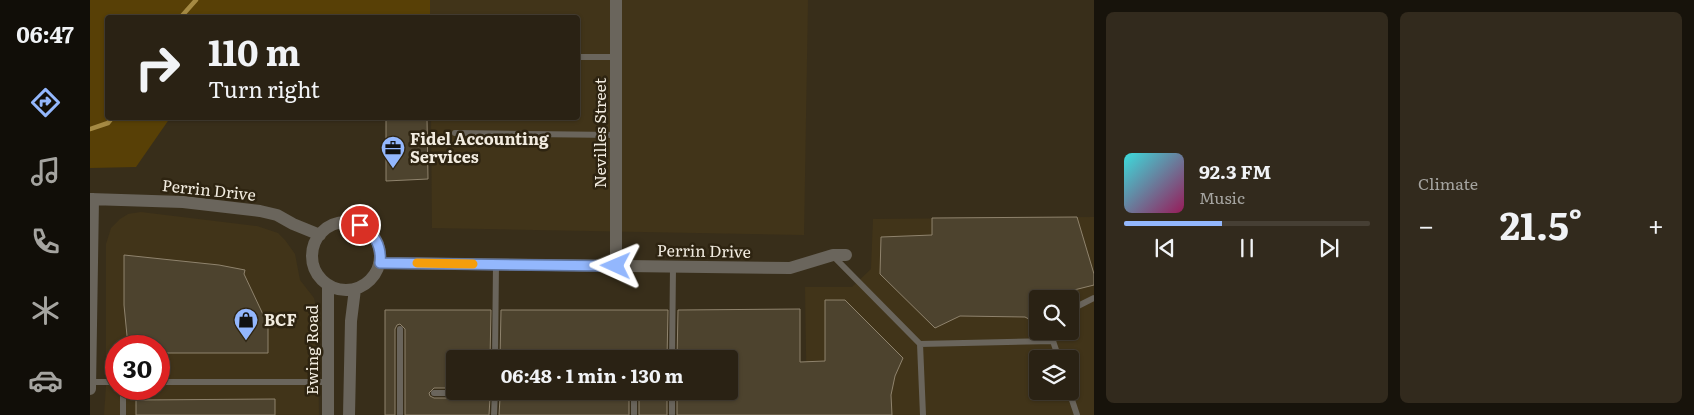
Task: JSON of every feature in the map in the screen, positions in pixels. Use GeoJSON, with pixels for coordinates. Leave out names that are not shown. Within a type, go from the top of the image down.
{"type":"FeatureCollection","features":[{"type":"Feature","properties":{"kind":"street","name":"Nevilles Street"},"geometry":{"type":"LineString","coordinates":[[616,0],[616,266]]}},
{"type":"Feature","properties":{"kind":"street","name":"Perrin Drive"},"geometry":{"type":"LineString","coordinates":[[92,199],[183,202],[260,211],[278,215],[293,224],[320,235]]}},
{"type":"Feature","properties":{"kind":"street"},"geometry":{"type":"LineString","coordinates":[[91,385],[92,199]]}},
{"type":"Feature","properties":{"kind":"street"},"geometry":{"type":"LineString","coordinates":[[338,223],[352,223],[366,228],[376,239],[380,253],[380,263],[377,271],[370,280],[355,289],[346,290],[328,285],[319,277],[312,259],[313,246],[320,235],[338,223]]}},
{"type":"Feature","properties":{"kind":"street","name":"Perrin Drive"},"geometry":{"type":"LineString","coordinates":[[380,263],[790,268],[839,255]]}},
{"type":"Feature","properties":{"kind":"street","name":"Ewing Road"},"geometry":{"type":"LineString","coordinates":[[328,285],[328,415]]}},
{"type":"Feature","properties":{"kind":"street"},"geometry":{"type":"LineString","coordinates":[[349,415],[351,321],[355,289]]}},
{"type":"Feature","properties":{"kind":"lane"},"geometry":{"type":"LineString","coordinates":[[580,56],[616,57]]}},
{"type":"Feature","properties":{"kind":"lane"},"geometry":{"type":"LineString","coordinates":[[455,133],[616,135]]}},
{"type":"Feature","properties":{"kind":"lane"},"geometry":{"type":"LineString","coordinates":[[839,255],[920,344],[923,415]]}},
{"type":"Feature","properties":{"kind":"lane"},"geometry":{"type":"LineString","coordinates":[[495,350],[496,264]]}},
{"type":"Feature","properties":{"kind":"lane"},"geometry":{"type":"LineString","coordinates":[[672,350],[673,267]]}},
{"type":"Feature","properties":{"kind":"lane"},"geometry":{"type":"LineString","coordinates":[[1079,306],[1093,299]]}},
{"type":"Feature","properties":{"kind":"lane"},"geometry":{"type":"LineString","coordinates":[[400,329],[400,415]]}},
{"type":"Feature","properties":{"kind":"lane"},"geometry":{"type":"LineString","coordinates":[[920,344],[1053,341],[1056,350]]}},
{"type":"Feature","properties":{"kind":"lane"},"geometry":{"type":"LineString","coordinates":[[170,382],[328,382]]}},
{"type":"Feature","properties":{"kind":"lane"},"geometry":{"type":"LineString","coordinates":[[91,385],[105,383]]}},
{"type":"Feature","properties":{"kind":"lane"},"geometry":{"type":"LineString","coordinates":[[434,393],[446,393]]}},
{"type":"Feature","properties":{"kind":"lane"},"geometry":{"type":"LineString","coordinates":[[123,400],[123,415]]}},
{"type":"Feature","properties":{"kind":"lane"},"geometry":{"type":"LineString","coordinates":[[494,415],[495,400]]}},
{"type":"Feature","properties":{"kind":"lane"},"geometry":{"type":"LineString","coordinates":[[634,400],[634,415]]}},
{"type":"Feature","properties":{"kind":"lane"},"geometry":{"type":"LineString","coordinates":[[672,400],[672,415]]}},
{"type":"Feature","properties":{"kind":"lane"},"geometry":{"type":"LineString","coordinates":[[1072,400],[1077,415]]}},
{"type":"Feature","properties":{"kind":"shaded area"},"geometry":{"type":"Polygon","coordinates":[[[90,0],[430,0],[430,14],[105,15],[105,120],[169,120],[136,167],[90,168],[90,0]]]}},
{"type":"Feature","properties":{"kind":"shaded area"},"geometry":{"type":"Polygon","coordinates":[[[430,0],[808,0],[804,235],[432,228],[431,120],[580,120],[580,15],[430,15],[430,0]]]}},
{"type":"Feature","properties":{"kind":"shaded area"},"geometry":{"type":"Polygon","coordinates":[[[141,212],[257,226],[278,233],[295,254],[300,280],[314,298],[317,312],[319,415],[104,415],[105,400],[170,400],[170,335],[106,335],[106,244],[111,228],[128,214],[141,212]]]}},
{"type":"Feature","properties":{"kind":"shaded area"},"geometry":{"type":"Polygon","coordinates":[[[1094,217],[1094,415],[807,415],[805,287],[852,287],[871,269],[873,219],[1094,217]]]}},
{"type":"Feature","properties":{"kind":"building"},"geometry":{"type":"Polygon","coordinates":[[[386,120],[427,120],[428,179],[386,181],[386,120]]]}},
{"type":"Feature","properties":{"kind":"building"},"geometry":{"type":"Polygon","coordinates":[[[1077,217],[1094,274],[1094,285],[1074,290],[1029,290],[1029,319],[1025,317],[960,316],[935,328],[880,274],[881,237],[932,235],[932,218],[1077,217]]]}},
{"type":"Feature","properties":{"kind":"building"},"geometry":{"type":"Polygon","coordinates":[[[124,255],[219,265],[245,270],[244,274],[268,325],[268,353],[170,353],[170,335],[127,335],[124,305],[124,255]]]}},
{"type":"Feature","properties":{"kind":"building"},"geometry":{"type":"Polygon","coordinates":[[[825,300],[845,300],[903,358],[895,376],[891,395],[892,415],[677,415],[677,400],[738,400],[738,350],[677,350],[678,310],[800,309],[800,362],[825,361],[825,300]]]}},
{"type":"Feature","properties":{"kind":"building"},"geometry":{"type":"Polygon","coordinates":[[[385,310],[491,310],[490,350],[446,350],[446,388],[434,388],[429,393],[434,398],[446,398],[446,400],[490,400],[489,415],[405,415],[405,329],[400,324],[395,329],[395,415],[385,415],[385,310]]]}},
{"type":"Feature","properties":{"kind":"building"},"geometry":{"type":"Polygon","coordinates":[[[501,310],[668,310],[667,350],[500,350],[501,310]]]}},
{"type":"Feature","properties":{"kind":"building"},"geometry":{"type":"Polygon","coordinates":[[[275,399],[275,415],[136,415],[136,400],[275,399]]]}},
{"type":"Feature","properties":{"kind":"building"},"geometry":{"type":"Polygon","coordinates":[[[500,400],[629,400],[629,415],[499,415],[500,400]]]}},
{"type":"Feature","properties":{"kind":"building"},"geometry":{"type":"Polygon","coordinates":[[[639,400],[667,400],[667,415],[639,415],[639,400]]]}},
{"type":"Feature","properties":{"kind":"waterway"},"geometry":{"type":"LineString","coordinates":[[183,15],[196,0]]}},
{"type":"Feature","properties":{"kind":"waterway"},"geometry":{"type":"LineString","coordinates":[[90,129],[108,123],[110,120]]}},
{"type":"Feature","properties":{"kind":"slow traffic"},"geometry":{"type":"LineString","coordinates":[[417,263],[473,264]]}},
{"type":"Feature","properties":{"kind":"place","name":"Fidel Accounting Services"},"geometry":{"type":"Point","coordinates":[393,169]}},
{"type":"Feature","properties":{"kind":"place","name":"BCF"},"geometry":{"type":"Point","coordinates":[246,341]}},
{"type":"Feature","properties":{"kind":"route"},"geometry":{"type":"LineString","coordinates":[[360,225],[366,228],[376,239],[379,246],[380,263],[616,266]]}}]}
